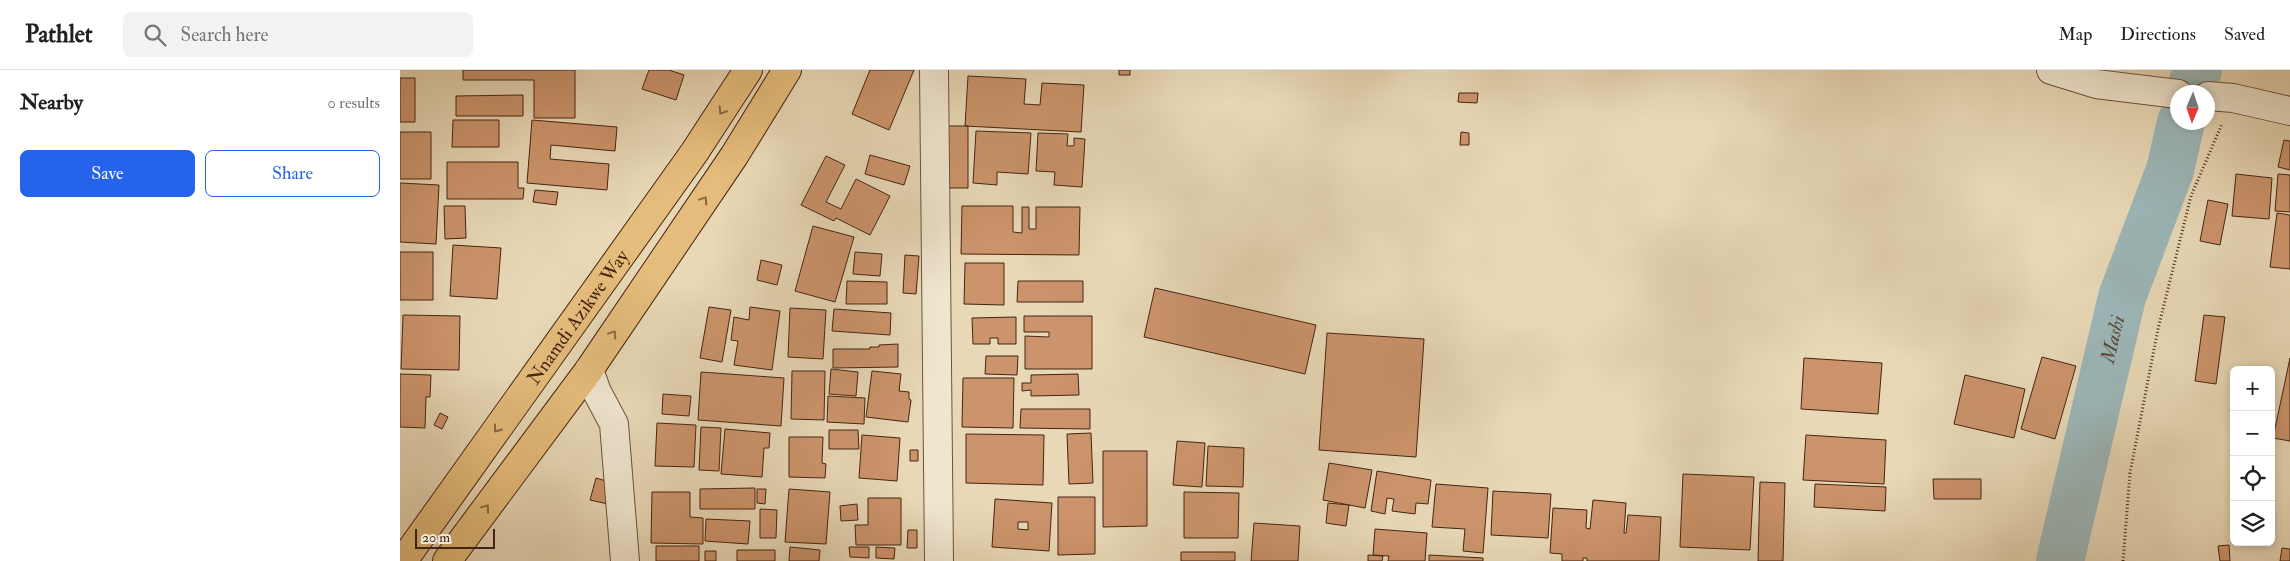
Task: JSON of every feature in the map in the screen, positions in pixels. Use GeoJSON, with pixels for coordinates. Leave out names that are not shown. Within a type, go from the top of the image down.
{"type":"FeatureCollection","features":[{"type":"Feature","properties":{"kind":"highway","name":"Nnamdi Azikwe Way"},"geometry":{"type":"LineString","coordinates":[[402,561],[694,153],[748,70]]}},
{"type":"Feature","properties":{"kind":"highway","name":"Nnamdi Azikwe Way"},"geometry":{"type":"LineString","coordinates":[[447,561],[589,370],[734,156],[787,70]]}},
{"type":"Feature","properties":{"kind":"highway"},"geometry":{"type":"LineString","coordinates":[[518,399],[553,419]]}},
{"type":"Feature","properties":{"kind":"street"},"geometry":{"type":"LineString","coordinates":[[934,70],[939,561]]}},
{"type":"Feature","properties":{"kind":"street"},"geometry":{"type":"LineString","coordinates":[[2051,70],[2096,84],[2170,93]]}},
{"type":"Feature","properties":{"kind":"street"},"geometry":{"type":"LineString","coordinates":[[2220,97],[2290,110]]}},
{"type":"Feature","properties":{"kind":"street"},"geometry":{"type":"LineString","coordinates":[[589,370],[597,392],[614,424],[625,561]]}},
{"type":"Feature","properties":{"kind":"path"},"geometry":{"type":"LineString","coordinates":[[2123,561],[2130,473],[2158,329],[2191,196],[2220,97]]}},
{"type":"Feature","properties":{"kind":"building"},"geometry":{"type":"Polygon","coordinates":[[[463,70],[575,70],[575,118],[534,118],[534,80],[463,80],[463,70]]]}},
{"type":"Feature","properties":{"kind":"building"},"geometry":{"type":"Polygon","coordinates":[[[649,70],[669,70],[684,75],[676,100],[642,89],[649,70]]]}},
{"type":"Feature","properties":{"kind":"building"},"geometry":{"type":"Polygon","coordinates":[[[870,70],[914,70],[889,130],[852,114],[870,70]]]}},
{"type":"Feature","properties":{"kind":"building"},"geometry":{"type":"Polygon","coordinates":[[[1119,70],[1130,70],[1130,75],[1119,75],[1119,70]]]}},
{"type":"Feature","properties":{"kind":"building"},"geometry":{"type":"Polygon","coordinates":[[[968,76],[1026,79],[1024,104],[1040,105],[1042,83],[1084,85],[1081,132],[965,126],[968,76]]]}},
{"type":"Feature","properties":{"kind":"building"},"geometry":{"type":"Polygon","coordinates":[[[400,78],[415,78],[415,122],[400,122],[400,78]]]}},
{"type":"Feature","properties":{"kind":"building"},"geometry":{"type":"Polygon","coordinates":[[[1459,93],[1478,93],[1477,103],[1458,102],[1459,93]]]}},
{"type":"Feature","properties":{"kind":"building"},"geometry":{"type":"Polygon","coordinates":[[[523,95],[523,116],[456,116],[456,96],[523,95]]]}},
{"type":"Feature","properties":{"kind":"building"},"geometry":{"type":"Polygon","coordinates":[[[453,120],[499,120],[499,147],[452,147],[453,120]]]}},
{"type":"Feature","properties":{"kind":"building"},"geometry":{"type":"Polygon","coordinates":[[[532,120],[617,127],[615,151],[551,145],[550,159],[609,164],[607,190],[527,183],[532,120]]]}},
{"type":"Feature","properties":{"kind":"building"},"geometry":{"type":"Polygon","coordinates":[[[946,126],[968,126],[968,188],[946,188],[946,126]]]}},
{"type":"Feature","properties":{"kind":"building"},"geometry":{"type":"Polygon","coordinates":[[[976,131],[1031,133],[1028,174],[997,172],[997,185],[973,183],[976,131]]]}},
{"type":"Feature","properties":{"kind":"building"},"geometry":{"type":"Polygon","coordinates":[[[400,132],[431,132],[431,179],[400,179],[400,132]]]}},
{"type":"Feature","properties":{"kind":"building"},"geometry":{"type":"Polygon","coordinates":[[[1461,132],[1469,133],[1469,145],[1460,145],[1461,132]]]}},
{"type":"Feature","properties":{"kind":"building"},"geometry":{"type":"Polygon","coordinates":[[[1038,133],[1068,134],[1067,146],[1074,146],[1074,138],[1085,139],[1082,187],[1054,185],[1055,172],[1036,171],[1038,133]]]}},
{"type":"Feature","properties":{"kind":"building"},"geometry":{"type":"Polygon","coordinates":[[[2284,140],[2290,141],[2290,170],[2278,167],[2284,140]]]}},
{"type":"Feature","properties":{"kind":"building"},"geometry":{"type":"Polygon","coordinates":[[[870,155],[910,166],[904,185],[865,174],[870,155]]]}},
{"type":"Feature","properties":{"kind":"building"},"geometry":{"type":"Polygon","coordinates":[[[826,156],[845,165],[826,202],[841,209],[856,179],[890,196],[870,235],[836,218],[834,221],[801,205],[826,156]]]}},
{"type":"Feature","properties":{"kind":"building"},"geometry":{"type":"Polygon","coordinates":[[[447,162],[518,162],[518,188],[524,188],[523,199],[447,199],[447,162]]]}},
{"type":"Feature","properties":{"kind":"building"},"geometry":{"type":"Polygon","coordinates":[[[2236,174],[2272,178],[2269,219],[2232,216],[2236,174]]]}},
{"type":"Feature","properties":{"kind":"building"},"geometry":{"type":"Polygon","coordinates":[[[2278,174],[2290,175],[2290,212],[2275,211],[2278,174]]]}},
{"type":"Feature","properties":{"kind":"building"},"geometry":{"type":"Polygon","coordinates":[[[400,183],[439,185],[436,244],[400,242],[400,183]]]}},
{"type":"Feature","properties":{"kind":"building"},"geometry":{"type":"Polygon","coordinates":[[[535,190],[558,192],[556,205],[533,202],[535,190]]]}},
{"type":"Feature","properties":{"kind":"building"},"geometry":{"type":"Polygon","coordinates":[[[2208,200],[2228,204],[2220,245],[2200,241],[2208,200]]]}},
{"type":"Feature","properties":{"kind":"building"},"geometry":{"type":"Polygon","coordinates":[[[444,206],[465,206],[466,238],[445,239],[444,206]]]}},
{"type":"Feature","properties":{"kind":"building"},"geometry":{"type":"Polygon","coordinates":[[[962,206],[1013,206],[1013,232],[1022,233],[1022,207],[1029,207],[1029,229],[1036,229],[1036,207],[1080,207],[1079,255],[961,254],[962,206]]]}},
{"type":"Feature","properties":{"kind":"building"},"geometry":{"type":"Polygon","coordinates":[[[2277,213],[2290,215],[2290,269],[2270,267],[2277,213]]]}},
{"type":"Feature","properties":{"kind":"building"},"geometry":{"type":"Polygon","coordinates":[[[813,226],[854,237],[835,302],[795,291],[813,226]]]}},
{"type":"Feature","properties":{"kind":"building"},"geometry":{"type":"Polygon","coordinates":[[[453,245],[501,248],[497,299],[450,296],[453,245]]]}},
{"type":"Feature","properties":{"kind":"building"},"geometry":{"type":"Polygon","coordinates":[[[400,252],[433,252],[433,300],[400,300],[400,252]]]}},
{"type":"Feature","properties":{"kind":"building"},"geometry":{"type":"Polygon","coordinates":[[[855,252],[882,254],[880,276],[853,274],[855,252]]]}},
{"type":"Feature","properties":{"kind":"building"},"geometry":{"type":"Polygon","coordinates":[[[905,255],[919,256],[916,294],[903,293],[905,255]]]}},
{"type":"Feature","properties":{"kind":"building"},"geometry":{"type":"Polygon","coordinates":[[[761,260],[782,265],[777,285],[757,280],[761,260]]]}},
{"type":"Feature","properties":{"kind":"building"},"geometry":{"type":"Polygon","coordinates":[[[965,263],[1004,263],[1004,305],[964,304],[965,263]]]}},
{"type":"Feature","properties":{"kind":"building"},"geometry":{"type":"Polygon","coordinates":[[[847,281],[887,282],[887,304],[846,304],[847,281]]]}},
{"type":"Feature","properties":{"kind":"building"},"geometry":{"type":"Polygon","coordinates":[[[1018,281],[1083,281],[1083,302],[1017,302],[1018,281]]]}},
{"type":"Feature","properties":{"kind":"building"},"geometry":{"type":"Polygon","coordinates":[[[1155,288],[1316,325],[1305,374],[1144,337],[1155,288]]]}},
{"type":"Feature","properties":{"kind":"building"},"geometry":{"type":"Polygon","coordinates":[[[709,307],[731,310],[722,362],[700,358],[709,307]]]}},
{"type":"Feature","properties":{"kind":"building"},"geometry":{"type":"Polygon","coordinates":[[[750,307],[780,311],[772,370],[734,365],[738,341],[731,340],[734,317],[749,320],[750,307]]]}},
{"type":"Feature","properties":{"kind":"building"},"geometry":{"type":"Polygon","coordinates":[[[790,308],[826,310],[823,359],[788,357],[790,308]]]}},
{"type":"Feature","properties":{"kind":"building"},"geometry":{"type":"Polygon","coordinates":[[[834,309],[891,313],[890,335],[832,331],[834,309]]]}},
{"type":"Feature","properties":{"kind":"building"},"geometry":{"type":"Polygon","coordinates":[[[403,315],[460,316],[459,370],[401,369],[403,315]]]}},
{"type":"Feature","properties":{"kind":"building"},"geometry":{"type":"Polygon","coordinates":[[[2204,315],[2225,317],[2216,384],[2195,381],[2204,315]]]}},
{"type":"Feature","properties":{"kind":"building"},"geometry":{"type":"Polygon","coordinates":[[[1024,316],[1092,316],[1092,369],[1025,369],[1025,336],[1049,337],[1049,332],[1024,332],[1024,316]]]}},
{"type":"Feature","properties":{"kind":"building"},"geometry":{"type":"Polygon","coordinates":[[[1016,317],[1016,344],[998,344],[998,338],[990,338],[990,344],[973,344],[972,318],[1016,317]]]}},
{"type":"Feature","properties":{"kind":"building"},"geometry":{"type":"Polygon","coordinates":[[[1327,333],[1424,339],[1416,457],[1319,450],[1327,333]]]}},
{"type":"Feature","properties":{"kind":"building"},"geometry":{"type":"Polygon","coordinates":[[[898,344],[898,367],[833,368],[833,349],[870,349],[870,347],[879,347],[879,345],[898,344]]]}},
{"type":"Feature","properties":{"kind":"building"},"geometry":{"type":"Polygon","coordinates":[[[986,356],[1018,356],[1017,375],[985,374],[986,356]]]}},
{"type":"Feature","properties":{"kind":"building"},"geometry":{"type":"Polygon","coordinates":[[[2042,357],[2076,366],[2055,439],[2021,429],[2042,357]]]}},
{"type":"Feature","properties":{"kind":"building"},"geometry":{"type":"Polygon","coordinates":[[[1804,358],[1882,363],[1878,414],[1801,409],[1804,358]]]}},
{"type":"Feature","properties":{"kind":"building"},"geometry":{"type":"Polygon","coordinates":[[[2290,358],[2290,441],[2275,438],[2275,429],[2290,358]]]}},
{"type":"Feature","properties":{"kind":"building"},"geometry":{"type":"Polygon","coordinates":[[[831,369],[858,372],[856,396],[829,394],[831,369]]]}},
{"type":"Feature","properties":{"kind":"building"},"geometry":{"type":"Polygon","coordinates":[[[792,371],[825,371],[824,420],[791,419],[792,371]]]}},
{"type":"Feature","properties":{"kind":"building"},"geometry":{"type":"Polygon","coordinates":[[[872,371],[901,374],[899,391],[909,392],[909,399],[911,400],[908,422],[866,417],[872,371]]]}},
{"type":"Feature","properties":{"kind":"building"},"geometry":{"type":"Polygon","coordinates":[[[701,372],[784,378],[781,426],[698,420],[701,372]]]}},
{"type":"Feature","properties":{"kind":"building"},"geometry":{"type":"Polygon","coordinates":[[[400,374],[431,375],[430,397],[426,397],[425,428],[400,427],[400,374]]]}},
{"type":"Feature","properties":{"kind":"building"},"geometry":{"type":"Polygon","coordinates":[[[1078,374],[1079,395],[1031,396],[1031,390],[1022,391],[1022,383],[1031,383],[1031,375],[1078,374]]]}},
{"type":"Feature","properties":{"kind":"building"},"geometry":{"type":"Polygon","coordinates":[[[1965,375],[2025,389],[2014,438],[1954,424],[1965,375]]]}},
{"type":"Feature","properties":{"kind":"building"},"geometry":{"type":"Polygon","coordinates":[[[963,378],[1014,378],[1013,428],[962,427],[963,378]]]}},
{"type":"Feature","properties":{"kind":"building"},"geometry":{"type":"Polygon","coordinates":[[[663,394],[691,396],[689,416],[662,414],[663,394]]]}},
{"type":"Feature","properties":{"kind":"building"},"geometry":{"type":"Polygon","coordinates":[[[828,396],[865,398],[864,424],[827,422],[828,396]]]}},
{"type":"Feature","properties":{"kind":"building"},"geometry":{"type":"Polygon","coordinates":[[[1021,409],[1090,409],[1090,429],[1020,428],[1021,409]]]}},
{"type":"Feature","properties":{"kind":"building"},"geometry":{"type":"Polygon","coordinates":[[[440,413],[448,417],[442,429],[434,425],[440,413]]]}},
{"type":"Feature","properties":{"kind":"building"},"geometry":{"type":"Polygon","coordinates":[[[657,423],[696,425],[694,467],[655,466],[657,423]]]}},
{"type":"Feature","properties":{"kind":"building"},"geometry":{"type":"Polygon","coordinates":[[[701,427],[721,428],[719,471],[699,470],[701,427]]]}},
{"type":"Feature","properties":{"kind":"building"},"geometry":{"type":"Polygon","coordinates":[[[725,429],[770,433],[769,448],[764,448],[762,477],[721,474],[725,429]]]}},
{"type":"Feature","properties":{"kind":"building"},"geometry":{"type":"Polygon","coordinates":[[[829,430],[858,430],[859,449],[829,449],[829,430]]]}},
{"type":"Feature","properties":{"kind":"building"},"geometry":{"type":"Polygon","coordinates":[[[1091,433],[1093,483],[1069,484],[1067,434],[1091,433]]]}},
{"type":"Feature","properties":{"kind":"building"},"geometry":{"type":"Polygon","coordinates":[[[966,434],[1044,435],[1043,485],[966,483],[966,434]]]}},
{"type":"Feature","properties":{"kind":"building"},"geometry":{"type":"Polygon","coordinates":[[[862,435],[900,438],[897,481],[859,478],[862,435]]]}},
{"type":"Feature","properties":{"kind":"building"},"geometry":{"type":"Polygon","coordinates":[[[1806,435],[1886,440],[1884,484],[1803,480],[1806,435]]]}},
{"type":"Feature","properties":{"kind":"building"},"geometry":{"type":"Polygon","coordinates":[[[789,437],[823,437],[822,463],[826,464],[825,478],[789,477],[789,437]]]}},
{"type":"Feature","properties":{"kind":"building"},"geometry":{"type":"Polygon","coordinates":[[[1177,441],[1205,443],[1202,487],[1173,485],[1177,441]]]}},
{"type":"Feature","properties":{"kind":"building"},"geometry":{"type":"Polygon","coordinates":[[[1208,446],[1244,448],[1243,487],[1206,486],[1208,446]]]}},
{"type":"Feature","properties":{"kind":"building"},"geometry":{"type":"Polygon","coordinates":[[[910,450],[918,450],[918,461],[910,461],[910,450]]]}},
{"type":"Feature","properties":{"kind":"building"},"geometry":{"type":"Polygon","coordinates":[[[1103,451],[1147,451],[1147,526],[1103,527],[1103,451]]]}},
{"type":"Feature","properties":{"kind":"building"},"geometry":{"type":"Polygon","coordinates":[[[1329,463],[1372,470],[1365,508],[1323,500],[1329,463]]]}},
{"type":"Feature","properties":{"kind":"building"},"geometry":{"type":"Polygon","coordinates":[[[1377,471],[1431,480],[1428,504],[1416,503],[1415,514],[1392,511],[1394,499],[1387,498],[1385,514],[1371,511],[1377,471]]]}},
{"type":"Feature","properties":{"kind":"building"},"geometry":{"type":"Polygon","coordinates":[[[1683,474],[1754,477],[1750,550],[1680,547],[1683,474]]]}},
{"type":"Feature","properties":{"kind":"building"},"geometry":{"type":"Polygon","coordinates":[[[596,478],[613,483],[608,504],[590,500],[596,478]]]}},
{"type":"Feature","properties":{"kind":"building"},"geometry":{"type":"Polygon","coordinates":[[[1933,479],[1981,479],[1981,499],[1934,499],[1933,479]]]}},
{"type":"Feature","properties":{"kind":"building"},"geometry":{"type":"Polygon","coordinates":[[[1760,482],[1785,483],[1783,561],[1758,561],[1760,482]]]}},
{"type":"Feature","properties":{"kind":"building"},"geometry":{"type":"Polygon","coordinates":[[[1436,484],[1488,488],[1483,553],[1463,551],[1465,529],[1432,527],[1436,484]]]}},
{"type":"Feature","properties":{"kind":"building"},"geometry":{"type":"Polygon","coordinates":[[[1815,484],[1886,487],[1885,511],[1814,507],[1815,484]]]}},
{"type":"Feature","properties":{"kind":"building"},"geometry":{"type":"Polygon","coordinates":[[[755,488],[755,509],[700,509],[700,489],[755,488]]]}},
{"type":"Feature","properties":{"kind":"building"},"geometry":{"type":"Polygon","coordinates":[[[757,489],[766,489],[765,504],[757,503],[757,489]]]}},
{"type":"Feature","properties":{"kind":"building"},"geometry":{"type":"Polygon","coordinates":[[[789,489],[830,492],[826,544],[785,542],[789,489]]]}},
{"type":"Feature","properties":{"kind":"building"},"geometry":{"type":"Polygon","coordinates":[[[1493,491],[1551,494],[1548,538],[1491,535],[1493,491]]]}},
{"type":"Feature","properties":{"kind":"building"},"geometry":{"type":"Polygon","coordinates":[[[652,492],[690,492],[690,517],[703,518],[703,544],[651,543],[652,492]]]}},
{"type":"Feature","properties":{"kind":"building"},"geometry":{"type":"Polygon","coordinates":[[[1184,492],[1239,493],[1238,538],[1184,538],[1184,492]]]}},
{"type":"Feature","properties":{"kind":"building"},"geometry":{"type":"Polygon","coordinates":[[[1058,497],[1095,497],[1095,554],[1058,555],[1058,497]]]}},
{"type":"Feature","properties":{"kind":"building"},"geometry":{"type":"Polygon","coordinates":[[[868,498],[901,498],[901,545],[856,545],[855,525],[868,525],[868,498]]]}},
{"type":"Feature","properties":{"kind":"building"},"geometry":{"type":"Polygon","coordinates":[[[995,499],[1052,503],[1049,551],[992,547],[995,499]],[[1018,522],[1018,529],[1028,530],[1028,522],[1018,522]]]}},
{"type":"Feature","properties":{"kind":"building"},"geometry":{"type":"Polygon","coordinates":[[[1593,500],[1626,503],[1624,533],[1626,533],[1628,515],[1661,517],[1659,561],[1587,561],[1587,558],[1583,558],[1583,561],[1562,561],[1562,554],[1550,553],[1553,508],[1587,510],[1586,528],[1590,529],[1593,500]]]}},
{"type":"Feature","properties":{"kind":"building"},"geometry":{"type":"Polygon","coordinates":[[[1328,503],[1349,505],[1346,526],[1326,523],[1328,503]]]}},
{"type":"Feature","properties":{"kind":"building"},"geometry":{"type":"Polygon","coordinates":[[[857,504],[858,520],[841,521],[840,506],[857,504]]]}},
{"type":"Feature","properties":{"kind":"building"},"geometry":{"type":"Polygon","coordinates":[[[760,509],[777,510],[776,538],[760,538],[760,509]]]}},
{"type":"Feature","properties":{"kind":"building"},"geometry":{"type":"Polygon","coordinates":[[[706,519],[750,521],[748,544],[705,541],[706,519]]]}},
{"type":"Feature","properties":{"kind":"building"},"geometry":{"type":"Polygon","coordinates":[[[1254,523],[1300,526],[1298,561],[1251,561],[1254,523]]]}},
{"type":"Feature","properties":{"kind":"building"},"geometry":{"type":"Polygon","coordinates":[[[1375,529],[1427,533],[1425,561],[1388,561],[1389,556],[1373,555],[1375,529]]]}},
{"type":"Feature","properties":{"kind":"building"},"geometry":{"type":"Polygon","coordinates":[[[908,530],[917,530],[917,548],[907,548],[908,530]]]}},
{"type":"Feature","properties":{"kind":"building"},"geometry":{"type":"Polygon","coordinates":[[[2229,545],[2230,561],[2220,561],[2218,546],[2229,545]]]}},
{"type":"Feature","properties":{"kind":"building"},"geometry":{"type":"Polygon","coordinates":[[[656,546],[699,546],[699,561],[656,561],[656,546]]]}},
{"type":"Feature","properties":{"kind":"building"},"geometry":{"type":"Polygon","coordinates":[[[790,547],[820,550],[819,561],[789,561],[790,547]]]}},
{"type":"Feature","properties":{"kind":"building"},"geometry":{"type":"Polygon","coordinates":[[[849,547],[869,547],[869,558],[850,557],[849,547]]]}},
{"type":"Feature","properties":{"kind":"building"},"geometry":{"type":"Polygon","coordinates":[[[876,547],[895,548],[894,559],[876,558],[876,547]]]}},
{"type":"Feature","properties":{"kind":"building"},"geometry":{"type":"Polygon","coordinates":[[[2282,548],[2290,549],[2290,561],[2280,561],[2282,548]]]}},
{"type":"Feature","properties":{"kind":"building"},"geometry":{"type":"Polygon","coordinates":[[[737,550],[775,550],[775,561],[737,561],[737,550]]]}},
{"type":"Feature","properties":{"kind":"building"},"geometry":{"type":"Polygon","coordinates":[[[705,551],[716,551],[716,561],[705,561],[705,551]]]}},
{"type":"Feature","properties":{"kind":"building"},"geometry":{"type":"Polygon","coordinates":[[[1181,552],[1235,552],[1235,561],[1181,561],[1181,552]]]}},
{"type":"Feature","properties":{"kind":"building"},"geometry":{"type":"Polygon","coordinates":[[[1368,555],[1383,556],[1382,561],[1368,561],[1368,555]]]}},
{"type":"Feature","properties":{"kind":"building"},"geometry":{"type":"Polygon","coordinates":[[[1429,555],[1483,558],[1483,561],[1429,561],[1429,555]]]}},
{"type":"Feature","properties":{"kind":"waterway","name":"Mashi"},"geometry":{"type":"LineString","coordinates":[[2192,85],[2198,70]]}},
{"type":"Feature","properties":{"kind":"waterway","name":"Mashi"},"geometry":{"type":"LineString","coordinates":[[2060,561],[2122,297],[2170,170],[2179,130]]}}]}
